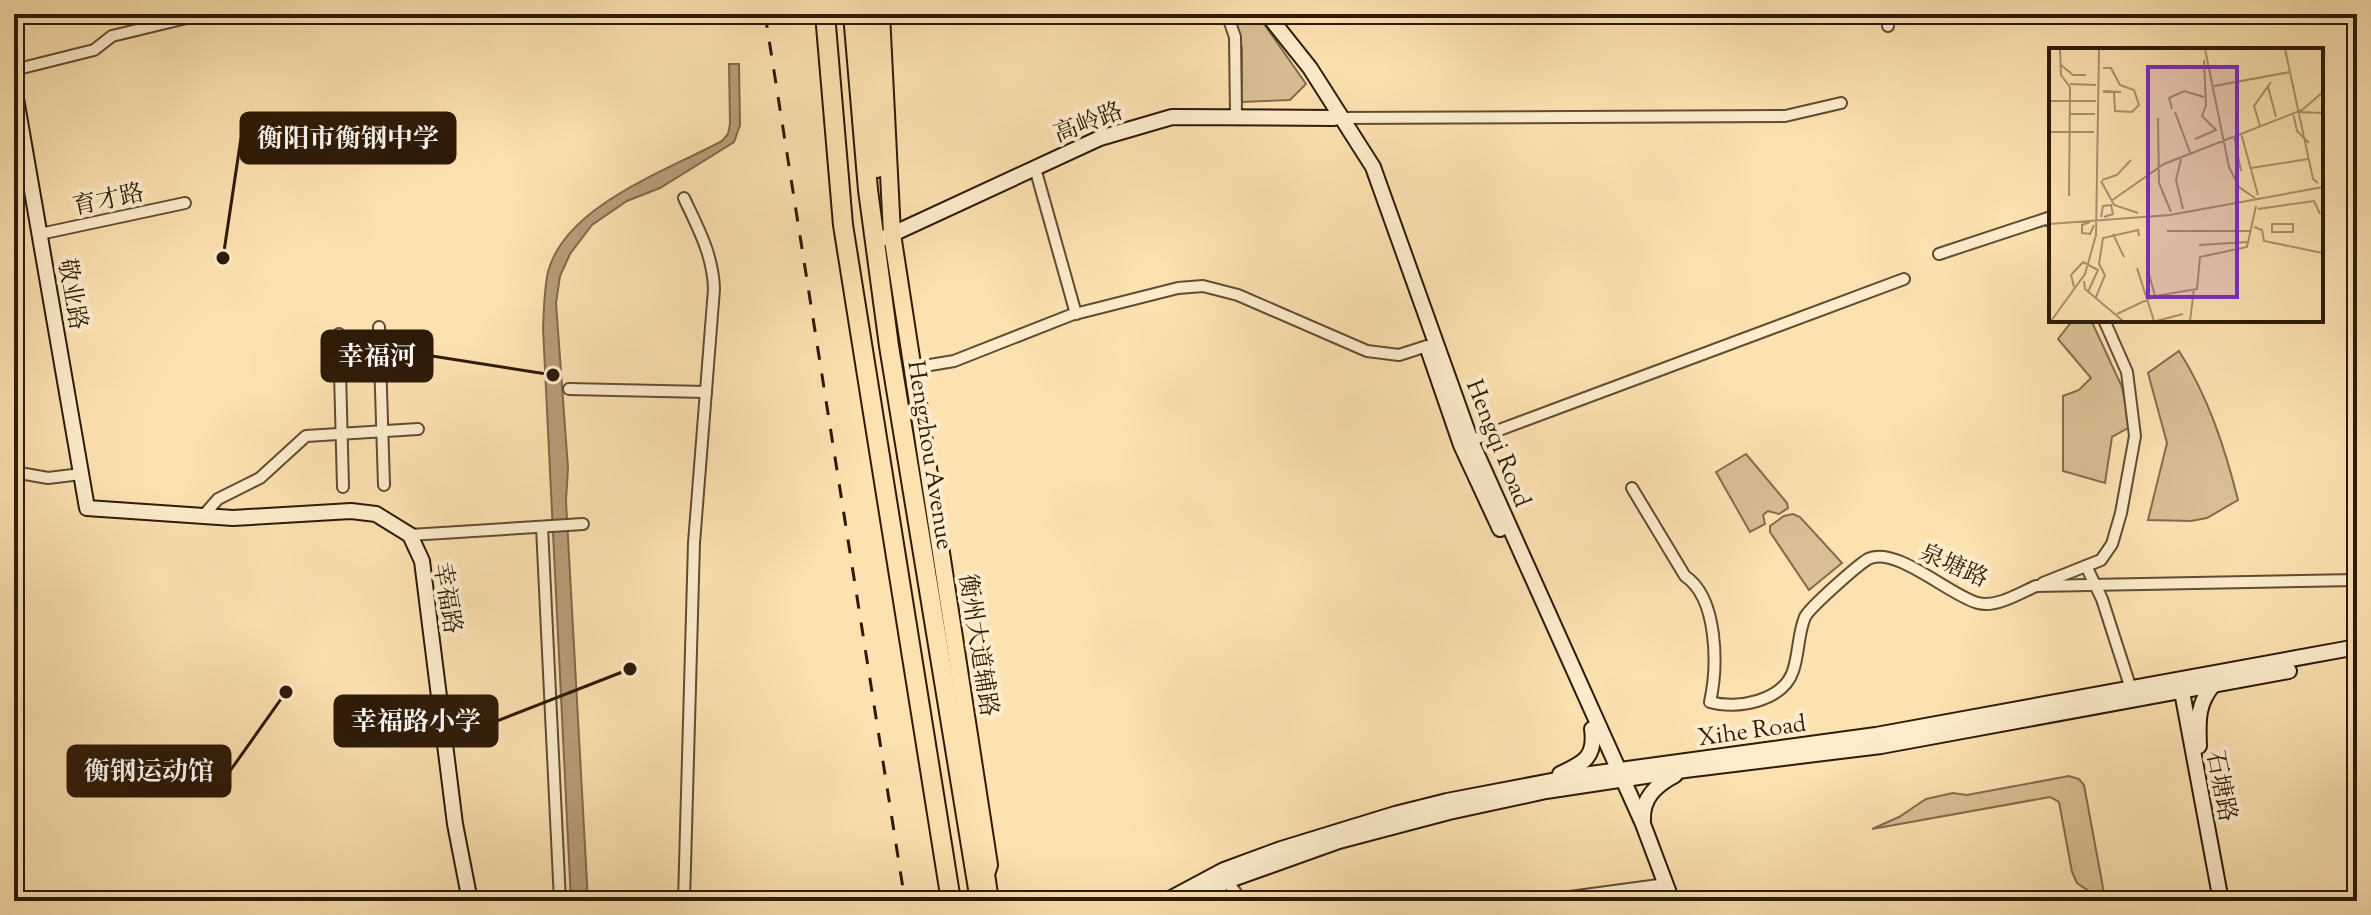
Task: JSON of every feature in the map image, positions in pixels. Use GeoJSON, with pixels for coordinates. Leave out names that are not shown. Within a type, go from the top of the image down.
{"type":"FeatureCollection","features":[{"type":"Feature","properties":{"kind":"highway","name":"Hengzhou Avenue"},"geometry":{"type":"LineString","coordinates":[[824,14],[843,225],[951,901]]}},
{"type":"Feature","properties":{"kind":"highway","name":"Hengzhou Avenue"},"geometry":{"type":"LineString","coordinates":[[853,14],[875,243],[916,518],[980,901]]}},
{"type":"Feature","properties":{"kind":"highway"},"geometry":{"type":"LineString","coordinates":[[871,14],[877,178],[875,243]]}},
{"type":"Feature","properties":{"kind":"main road","name":"衡州大道辅路"},"geometry":{"type":"LineString","coordinates":[[881,14],[892,234],[989,865],[986,874],[990,901]]}},
{"type":"Feature","properties":{"kind":"street"},"geometry":{"type":"LineString","coordinates":[[14,70],[94,50],[112,36],[203,14]]}},
{"type":"Feature","properties":{"kind":"street"},"geometry":{"type":"LineString","coordinates":[[1227,14],[1235,37],[1236,115]]}},
{"type":"Feature","properties":{"kind":"street","name":"Hengqi Road"},"geometry":{"type":"LineString","coordinates":[[1264,14],[1373,167],[1466,443],[1607,743],[1672,901]]}},
{"type":"Feature","properties":{"kind":"street","name":"敬业路"},"geometry":{"type":"LineString","coordinates":[[14,87],[87,508]]}},
{"type":"Feature","properties":{"kind":"street"},"geometry":{"type":"LineString","coordinates":[[1338,118],[1785,116],[1841,103]]}},
{"type":"Feature","properties":{"kind":"street","name":"高岭路"},"geometry":{"type":"LineString","coordinates":[[875,243],[1100,138],[1172,117],[1338,118]]}},
{"type":"Feature","properties":{"kind":"street","name":"Hengqi Road"},"geometry":{"type":"LineString","coordinates":[[1338,118],[1364,170],[1427,346],[1466,443],[1592,729],[1618,775]]}},
{"type":"Feature","properties":{"kind":"street"},"geometry":{"type":"LineString","coordinates":[[1035,168],[1076,314]]}},
{"type":"Feature","properties":{"kind":"street"},"geometry":{"type":"LineString","coordinates":[[684,198],[713,268],[694,543],[684,901]]}},
{"type":"Feature","properties":{"kind":"street","name":"育才路"},"geometry":{"type":"LineString","coordinates":[[40,234],[185,203]]}},
{"type":"Feature","properties":{"kind":"street"},"geometry":{"type":"LineString","coordinates":[[1939,254],[2049,219]]}},
{"type":"Feature","properties":{"kind":"street"},"geometry":{"type":"LineString","coordinates":[[1466,443],[1904,279]]}},
{"type":"Feature","properties":{"kind":"street"},"geometry":{"type":"LineString","coordinates":[[912,368],[954,361],[1076,314],[1178,288],[1203,286],[1238,295],[1367,351],[1399,355],[1427,346]]}},
{"type":"Feature","properties":{"kind":"street"},"geometry":{"type":"LineString","coordinates":[[2036,586],[2101,560],[2112,544],[2134,454],[2135,436],[2127,372],[2105,322]]}},
{"type":"Feature","properties":{"kind":"street"},"geometry":{"type":"LineString","coordinates":[[379,327],[384,485]]}},
{"type":"Feature","properties":{"kind":"street"},"geometry":{"type":"LineString","coordinates":[[339,334],[343,487]]}},
{"type":"Feature","properties":{"kind":"street"},"geometry":{"type":"LineString","coordinates":[[569,389],[706,392]]}},
{"type":"Feature","properties":{"kind":"street"},"geometry":{"type":"LineString","coordinates":[[203,516],[218,499],[260,478],[306,436],[418,429]]}},
{"type":"Feature","properties":{"kind":"street"},"geometry":{"type":"LineString","coordinates":[[14,472],[48,478],[81,474]]}},
{"type":"Feature","properties":{"kind":"street","name":"泉塘路"},"geometry":{"type":"LineString","coordinates":[[1632,488],[1685,576],[1696,584],[1703,597],[1712,629],[1715,667],[1710,702],[1724,706],[1754,702],[1784,688],[1793,673],[1806,616],[1870,558],[1890,557],[1980,604],[2000,601],[2036,586],[2357,580]]}},
{"type":"Feature","properties":{"kind":"street","name":"幸福路"},"geometry":{"type":"LineString","coordinates":[[87,508],[233,518],[351,511],[376,514],[410,535],[422,561],[455,824],[470,901]]}},
{"type":"Feature","properties":{"kind":"street"},"geometry":{"type":"LineString","coordinates":[[410,535],[580,525]]}},
{"type":"Feature","properties":{"kind":"street"},"geometry":{"type":"LineString","coordinates":[[544,527],[560,901]]}},
{"type":"Feature","properties":{"kind":"street"},"geometry":{"type":"LineString","coordinates":[[2086,566],[2131,689]]}},
{"type":"Feature","properties":{"kind":"street","name":"Xihe Road"},"geometry":{"type":"LineString","coordinates":[[1166,901],[1224,870],[1335,831],[1447,801],[1544,782],[1685,770],[1881,746],[2357,647]]}},
{"type":"Feature","properties":{"kind":"street","name":"Xihe Road"},"geometry":{"type":"LineString","coordinates":[[1189,901],[1227,881],[1339,841],[1546,791],[1585,786],[1658,764],[1876,735],[2131,689],[2214,684],[2357,657]]}},
{"type":"Feature","properties":{"kind":"street"},"geometry":{"type":"LineString","coordinates":[[2204,810],[2198,709],[2214,684]]}},
{"type":"Feature","properties":{"kind":"street","name":"石塘路"},"geometry":{"type":"LineString","coordinates":[[2176,686],[2221,901]]}},
{"type":"Feature","properties":{"kind":"street","name":"石塘路"},"geometry":{"type":"LineString","coordinates":[[2176,686],[2212,901]]}},
{"type":"Feature","properties":{"kind":"street"},"geometry":{"type":"LineString","coordinates":[[1544,782],[1570,769],[1591,753],[1594,745],[1592,729]]}},
{"type":"Feature","properties":{"kind":"street"},"geometry":{"type":"LineString","coordinates":[[1607,743],[1620,757],[1631,763],[1658,764]]}},
{"type":"Feature","properties":{"kind":"street"},"geometry":{"type":"LineString","coordinates":[[1585,786],[1616,790],[1638,820],[1655,788],[1685,770]]}},
{"type":"Feature","properties":{"kind":"street","name":"Hengqi Road"},"geometry":{"type":"LineString","coordinates":[[1638,820],[1665,901]]}},
{"type":"Feature","properties":{"kind":"street"},"geometry":{"type":"LineString","coordinates":[[1227,881],[1242,901]]}},
{"type":"Feature","properties":{"kind":"street"},"geometry":{"type":"LineString","coordinates":[[1540,901],[1659,885]]}},
{"type":"Feature","properties":{"kind":"shaded area"},"geometry":{"type":"Polygon","coordinates":[[[1232,14],[1257,14],[1306,84],[1290,100],[1242,102],[1242,48],[1232,14]]]}},
{"type":"Feature","properties":{"kind":"shaded area"},"geometry":{"type":"Polygon","coordinates":[[[729,64],[739,64],[740,125],[734,142],[660,188],[627,201],[592,225],[570,254],[560,276],[556,303],[568,468],[566,501],[588,901],[571,901],[543,328],[548,272],[558,249],[574,228],[596,209],[647,178],[722,141],[728,134],[730,124],[729,64]]]}},
{"type":"Feature","properties":{"kind":"shaded area"},"geometry":{"type":"Polygon","coordinates":[[[2071,322],[2092,322],[2122,387],[2130,427],[2112,437],[2105,483],[2063,471],[2063,396],[2079,390],[2091,378],[2058,339],[2071,322]]]}},
{"type":"Feature","properties":{"kind":"shaded area"},"geometry":{"type":"Polygon","coordinates":[[[2179,351],[2199,386],[2214,423],[2238,500],[2207,518],[2191,521],[2148,520],[2167,443],[2148,373],[2179,351]]]}},
{"type":"Feature","properties":{"kind":"shaded area"},"geometry":{"type":"Polygon","coordinates":[[[1746,454],[1788,508],[1779,514],[1768,511],[1763,515],[1765,524],[1750,532],[1716,472],[1746,454]]]}},
{"type":"Feature","properties":{"kind":"shaded area"},"geometry":{"type":"Polygon","coordinates":[[[1793,514],[1800,517],[1842,563],[1809,590],[1770,532],[1770,526],[1793,514]]]}},
{"type":"Feature","properties":{"kind":"shaded area"},"geometry":{"type":"Polygon","coordinates":[[[2069,776],[2079,779],[2084,785],[2104,893],[2096,896],[2077,883],[2072,872],[2059,802],[2050,797],[1872,829],[1899,817],[1926,799],[1953,793],[1967,795],[2069,776]]]}},
{"type":"Feature","properties":{"kind":"railway"},"geometry":{"type":"LineString","coordinates":[[765,14],[905,901]]}},
{"type":"Feature","properties":{"kind":"place","name":"衡阳市衡钢中学"},"geometry":{"type":"Point","coordinates":[223,258]}},
{"type":"Feature","properties":{"kind":"place","name":"幸福河"},"geometry":{"type":"Point","coordinates":[553,375]}},
{"type":"Feature","properties":{"kind":"place","name":"幸福路小学"},"geometry":{"type":"Point","coordinates":[630,669]}},
{"type":"Feature","properties":{"kind":"place","name":"衡钢运动馆"},"geometry":{"type":"Point","coordinates":[286,692]}}]}
